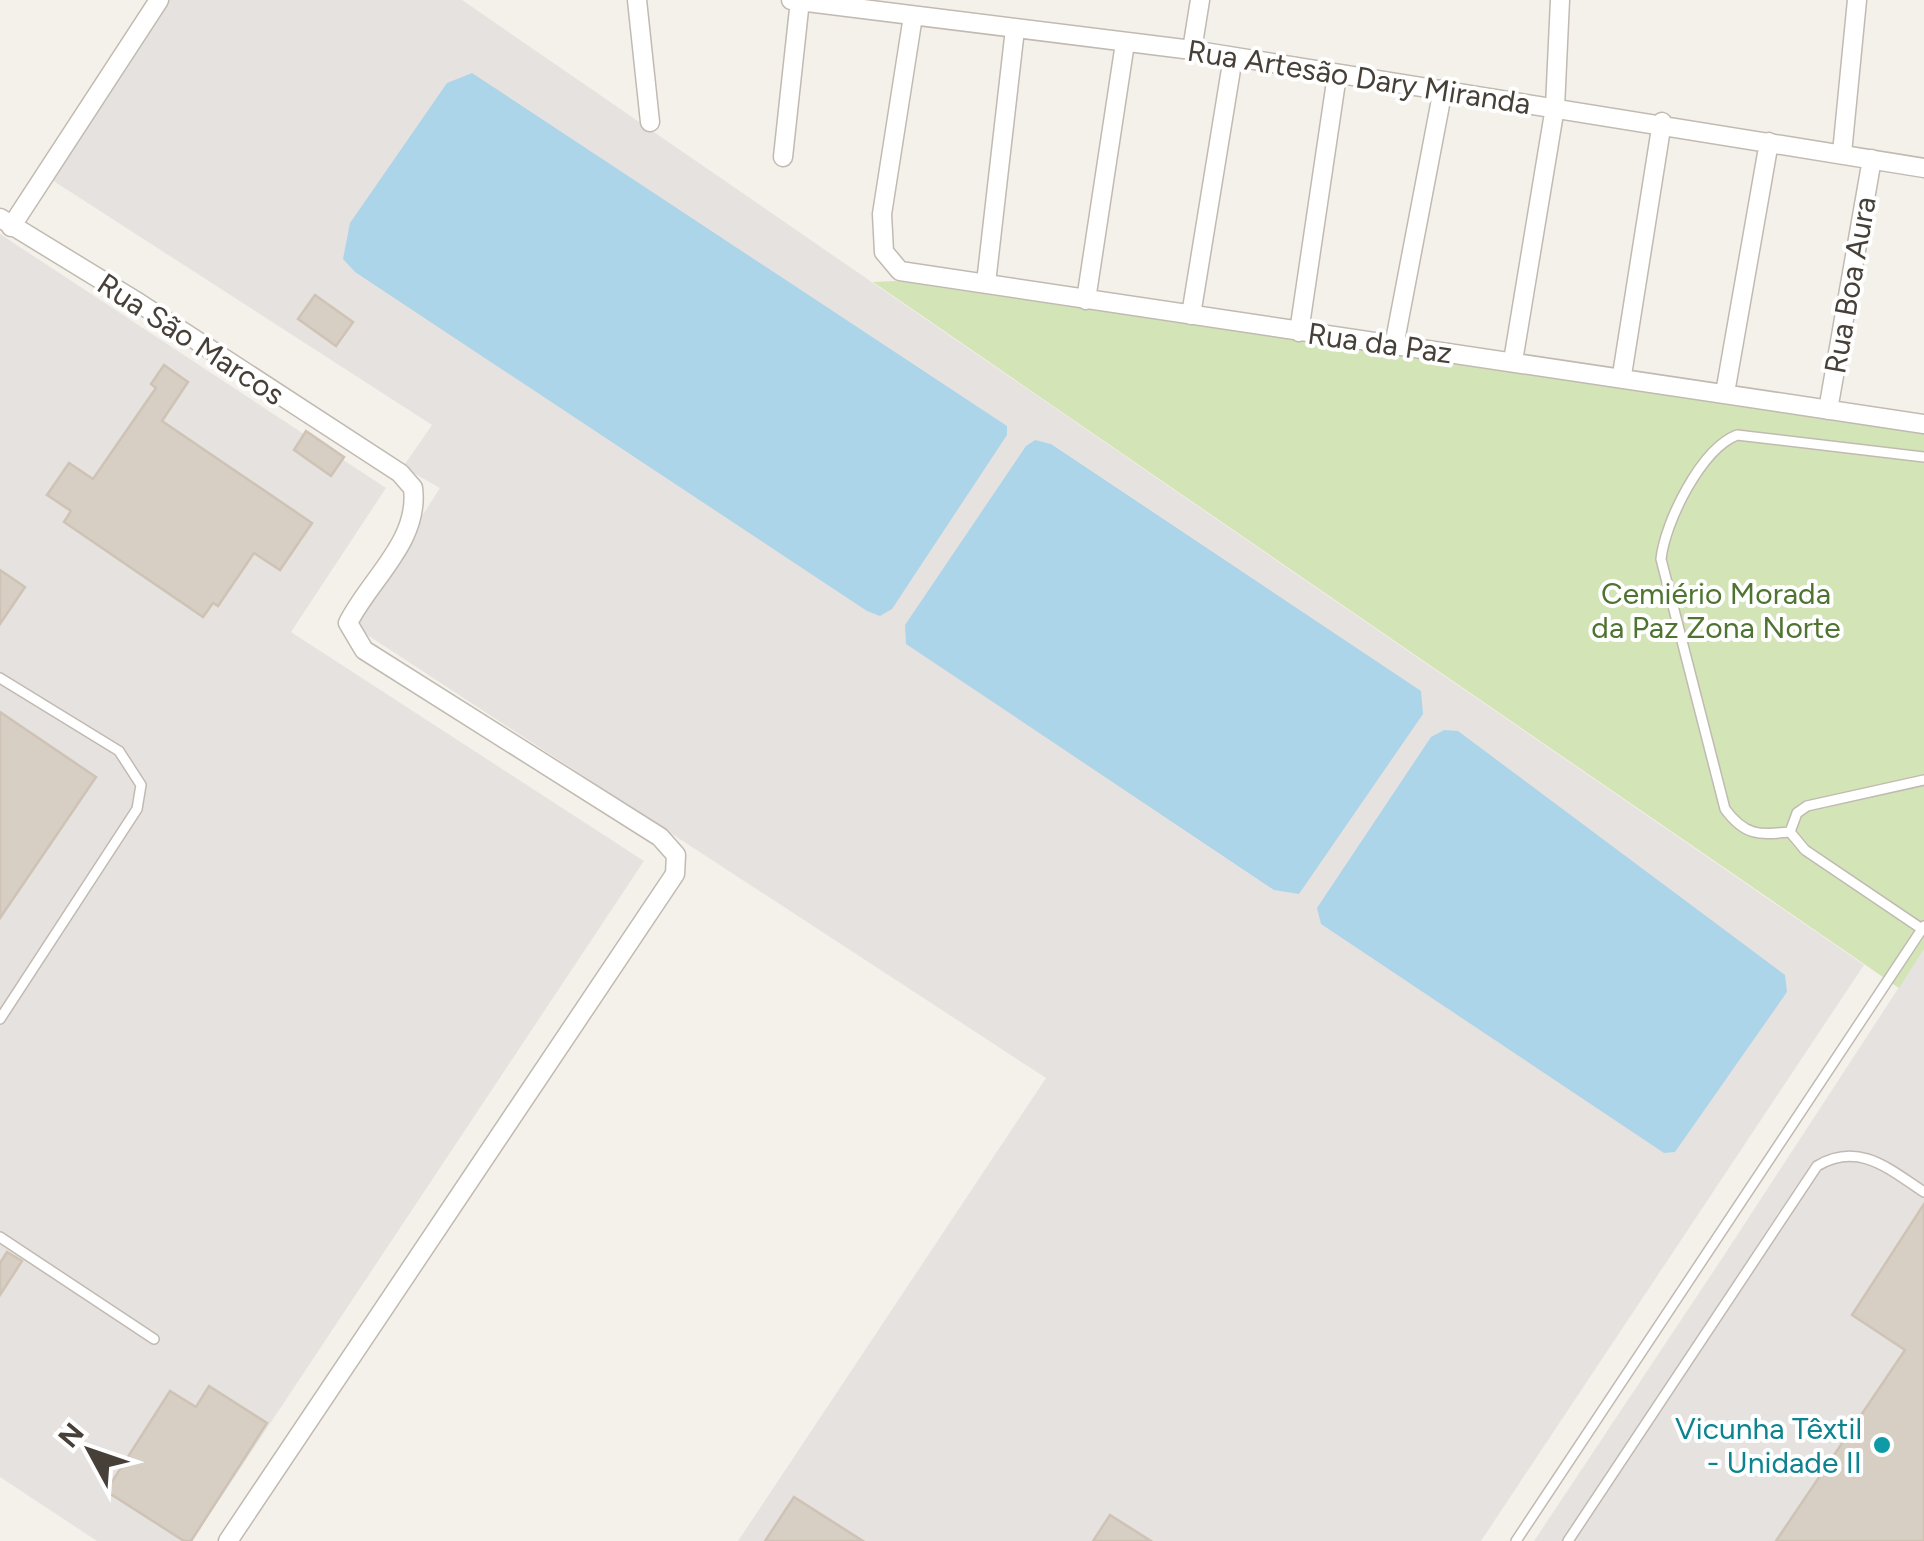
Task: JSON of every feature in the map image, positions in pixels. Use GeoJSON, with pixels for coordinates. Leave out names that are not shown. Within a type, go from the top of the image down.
{"type":"FeatureCollection","features":[{"type":"Feature","properties":{"kind":"street"},"geometry":{"type":"LineString","coordinates":[[6,222],[158,0]]}},
{"type":"Feature","properties":{"kind":"street"},"geometry":{"type":"LineString","coordinates":[[637,0],[650,122]]}},
{"type":"Feature","properties":{"kind":"street","name":"Rua Artesão Dary Miranda"},"geometry":{"type":"LineString","coordinates":[[791,0],[1192,50],[1662,122],[1924,168]]}},
{"type":"Feature","properties":{"kind":"street"},"geometry":{"type":"LineString","coordinates":[[783,157],[800,0]]}},
{"type":"Feature","properties":{"kind":"street"},"geometry":{"type":"LineString","coordinates":[[1192,50],[1200,0]]}},
{"type":"Feature","properties":{"kind":"street"},"geometry":{"type":"LineString","coordinates":[[1513,362],[1555,107],[1560,0]]}},
{"type":"Feature","properties":{"kind":"street","name":"Rua Boa Aura"},"geometry":{"type":"LineString","coordinates":[[1842,153],[1857,0]]}},
{"type":"Feature","properties":{"kind":"street","name":"Rua da Paz"},"geometry":{"type":"LineString","coordinates":[[913,16],[882,214],[884,252],[892,266],[1086,300],[1622,375],[1924,424]]}},
{"type":"Feature","properties":{"kind":"street"},"geometry":{"type":"LineString","coordinates":[[986,283],[1014,29]]}},
{"type":"Feature","properties":{"kind":"street"},"geometry":{"type":"LineString","coordinates":[[1086,300],[1125,43]]}},
{"type":"Feature","properties":{"kind":"street"},"geometry":{"type":"LineString","coordinates":[[1191,315],[1233,58]]}},
{"type":"Feature","properties":{"kind":"street"},"geometry":{"type":"LineString","coordinates":[[1299,332],[1337,74]]}},
{"type":"Feature","properties":{"kind":"street"},"geometry":{"type":"LineString","coordinates":[[1394,346],[1443,90]]}},
{"type":"Feature","properties":{"kind":"street"},"geometry":{"type":"LineString","coordinates":[[1622,375],[1662,122]]}},
{"type":"Feature","properties":{"kind":"street"},"geometry":{"type":"LineString","coordinates":[[1725,394],[1769,142]]}},
{"type":"Feature","properties":{"kind":"street","name":"Rua Boa Aura"},"geometry":{"type":"LineString","coordinates":[[1828,410],[1872,159]]}},
{"type":"Feature","properties":{"kind":"street","name":"Rua São Marcos"},"geometry":{"type":"LineString","coordinates":[[6,222],[139,302],[382,461],[413,488],[415,501],[409,529],[348,623],[352,636],[364,650],[660,837],[676,855],[676,874],[228,1541]]}},
{"type":"Feature","properties":{"kind":"lane"},"geometry":{"type":"LineString","coordinates":[[1790,832],[1755,836],[1739,828],[1725,808],[1661,559],[1664,530],[1718,443],[1737,435],[1924,457]]}},
{"type":"Feature","properties":{"kind":"lane"},"geometry":{"type":"LineString","coordinates":[[0,678],[119,750],[141,785],[137,810],[0,1019]]}},
{"type":"Feature","properties":{"kind":"lane"},"geometry":{"type":"LineString","coordinates":[[1790,832],[1796,813],[1806,806],[1924,780]]}},
{"type":"Feature","properties":{"kind":"lane"},"geometry":{"type":"LineString","coordinates":[[1516,1541],[1923,928],[1805,850],[1790,832]]}},
{"type":"Feature","properties":{"kind":"lane"},"geometry":{"type":"LineString","coordinates":[[1568,1541],[1818,1166],[1846,1154],[1860,1155],[1924,1192]]}},
{"type":"Feature","properties":{"kind":"lane"},"geometry":{"type":"LineString","coordinates":[[0,1237],[154,1338]]}},
{"type":"Feature","properties":{"kind":"shaded area"},"geometry":{"type":"Polygon","coordinates":[[[169,0],[462,0],[1864,965],[1481,1541],[738,1541],[1046,1078],[352,625],[440,488],[403,467],[432,425],[52,180],[169,0]]]}},
{"type":"Feature","properties":{"kind":"shaded area"},"geometry":{"type":"Polygon","coordinates":[[[0,234],[386,488],[291,632],[644,861],[192,1541],[97,1541],[0,1477],[0,234]]]}},
{"type":"Feature","properties":{"kind":"shaded area"},"geometry":{"type":"Polygon","coordinates":[[[1924,949],[1924,1541],[1534,1541],[1721,1260],[1924,949]]]}},
{"type":"Feature","properties":{"kind":"green space","name":"Cemiério Morada da Paz Zona Norte"},"geometry":{"type":"Polygon","coordinates":[[[896,281],[1924,432],[1924,949],[1899,988],[873,282],[896,281]]]}},
{"type":"Feature","properties":{"kind":"water"},"geometry":{"type":"Polygon","coordinates":[[[472,73],[1007,426],[1007,435],[892,609],[880,616],[867,611],[355,272],[343,259],[350,223],[447,83],[472,73]]]}},
{"type":"Feature","properties":{"kind":"water"},"geometry":{"type":"Polygon","coordinates":[[[1035,440],[1051,444],[1421,691],[1423,714],[1299,894],[1274,890],[906,644],[905,625],[1026,446],[1035,440]]]}},
{"type":"Feature","properties":{"kind":"water"},"geometry":{"type":"Polygon","coordinates":[[[1444,730],[1458,731],[1785,975],[1787,992],[1675,1152],[1664,1153],[1321,924],[1317,908],[1431,737],[1444,730]]]}},
{"type":"Feature","properties":{"kind":"building"},"geometry":{"type":"Polygon","coordinates":[[[315,295],[353,322],[336,346],[298,319],[315,295]]]}},
{"type":"Feature","properties":{"kind":"building"},"geometry":{"type":"Polygon","coordinates":[[[164,365],[188,382],[162,421],[312,523],[280,570],[254,553],[218,606],[213,603],[203,617],[64,522],[71,511],[47,495],[69,463],[93,479],[156,388],[151,384],[164,365]]]}},
{"type":"Feature","properties":{"kind":"building"},"geometry":{"type":"Polygon","coordinates":[[[306,431],[344,457],[331,476],[294,450],[306,431]]]}},
{"type":"Feature","properties":{"kind":"building"},"geometry":{"type":"Polygon","coordinates":[[[0,570],[25,587],[0,624],[0,570]]]}},
{"type":"Feature","properties":{"kind":"building"},"geometry":{"type":"Polygon","coordinates":[[[0,712],[96,777],[0,918],[0,712]]]}},
{"type":"Feature","properties":{"kind":"building","name":"Vicunha Têxtil - Unidade II"},"geometry":{"type":"Polygon","coordinates":[[[1924,1204],[1924,1541],[1776,1541],[1905,1350],[1852,1315],[1924,1204]]]}},
{"type":"Feature","properties":{"kind":"building"},"geometry":{"type":"Polygon","coordinates":[[[7,1252],[22,1261],[0,1295],[0,1263],[7,1252]]]}},
{"type":"Feature","properties":{"kind":"building"},"geometry":{"type":"Polygon","coordinates":[[[209,1386],[267,1423],[191,1541],[184,1541],[106,1491],[170,1391],[196,1407],[209,1386]]]}},
{"type":"Feature","properties":{"kind":"building"},"geometry":{"type":"Polygon","coordinates":[[[794,1497],[863,1541],[765,1541],[794,1497]]]}},
{"type":"Feature","properties":{"kind":"building"},"geometry":{"type":"Polygon","coordinates":[[[1110,1515],[1151,1541],[1093,1541],[1110,1515]]]}},
{"type":"Feature","properties":{"kind":"place","name":"Vicunha Têxtil - Unidade II"},"geometry":{"type":"Point","coordinates":[1882,1445]}}]}
